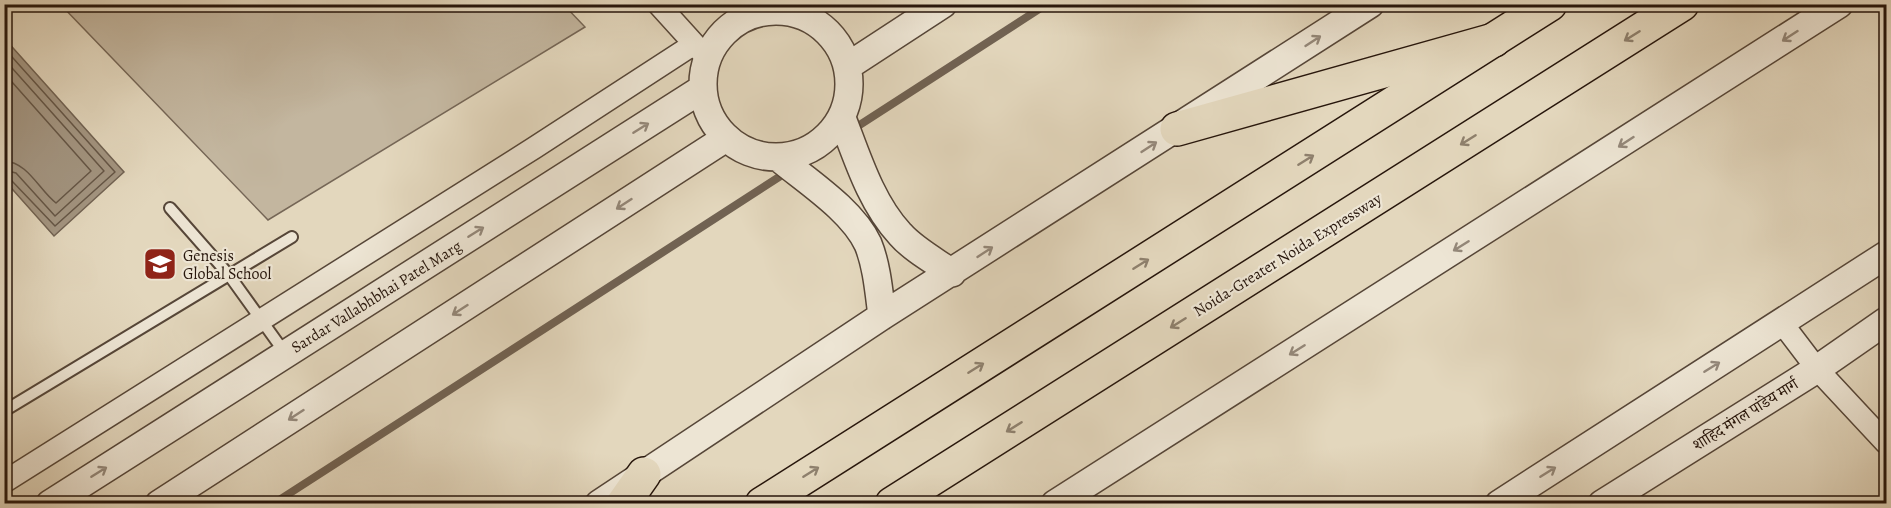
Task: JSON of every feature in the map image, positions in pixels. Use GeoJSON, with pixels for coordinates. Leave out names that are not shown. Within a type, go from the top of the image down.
{"type":"FeatureCollection","features":[{"type":"Feature","properties":{"kind":"highway"},"geometry":{"type":"LineString","coordinates":[[762,504],[1550,4]]}},
{"type":"Feature","properties":{"kind":"highway","name":"Noida-Greater Noida Expressway"},"geometry":{"type":"LineString","coordinates":[[892,504],[1682,4]]}},
{"type":"Feature","properties":{"kind":"highway"},"geometry":{"type":"LineString","coordinates":[[1177,129],[1494,40]]}},
{"type":"Feature","properties":{"kind":"highway"},"geometry":{"type":"LineString","coordinates":[[623,504],[644,474]]}},
{"type":"Feature","properties":{"kind":"street"},"geometry":{"type":"LineString","coordinates":[[4,482],[524,155],[701,51],[747,9],[800,8],[832,35],[848,66],[849,93],[842,118],[826,138],[805,152],[779,158],[750,154],[726,138],[709,116],[702,89],[701,51],[658,4]]}},
{"type":"Feature","properties":{"kind":"street"},"geometry":{"type":"LineString","coordinates":[[848,66],[943,4]]}},
{"type":"Feature","properties":{"kind":"street"},"geometry":{"type":"LineString","coordinates":[[598,504],[882,316],[1370,4]]}},
{"type":"Feature","properties":{"kind":"street"},"geometry":{"type":"LineString","coordinates":[[1055,504],[1839,4]]}},
{"type":"Feature","properties":{"kind":"street","name":"Sardar Vallabhbhai Patel Marg"},"geometry":{"type":"LineString","coordinates":[[50,504],[702,89]]}},
{"type":"Feature","properties":{"kind":"street"},"geometry":{"type":"LineString","coordinates":[[842,118],[880,206],[900,234],[920,252],[952,273]]}},
{"type":"Feature","properties":{"kind":"street"},"geometry":{"type":"LineString","coordinates":[[159,504],[726,138]]}},
{"type":"Feature","properties":{"kind":"street"},"geometry":{"type":"LineString","coordinates":[[779,158],[833,202],[855,224],[868,244],[882,316]]}},
{"type":"Feature","properties":{"kind":"street"},"geometry":{"type":"LineString","coordinates":[[1498,504],[1887,255]]}},
{"type":"Feature","properties":{"kind":"street","name":"शाहिद मंगल पांडेय मार्ग"},"geometry":{"type":"LineString","coordinates":[[1602,504],[1818,369],[1887,321]]}},
{"type":"Feature","properties":{"kind":"street"},"geometry":{"type":"LineString","coordinates":[[1782,323],[1818,369],[1887,443]]}},
{"type":"Feature","properties":{"kind":"lane"},"geometry":{"type":"LineString","coordinates":[[170,208],[229,275],[286,353]]}},
{"type":"Feature","properties":{"kind":"lane"},"geometry":{"type":"LineString","coordinates":[[4,411],[292,237]]}},
{"type":"Feature","properties":{"kind":"shaded area"},"geometry":{"type":"Polygon","coordinates":[[[563,4],[585,27],[268,220],[61,5],[563,4]]]}},
{"type":"Feature","properties":{"kind":"water"},"geometry":{"type":"Polygon","coordinates":[[[5,39],[124,172],[54,236],[5,181],[5,39]]]}},
{"type":"Feature","properties":{"kind":"waterway"},"geometry":{"type":"LineString","coordinates":[[273,504],[1047,4]]}},
{"type":"Feature","properties":{"kind":"place","name":"Genesis Global School"},"geometry":{"type":"Point","coordinates":[160,264]}}]}
